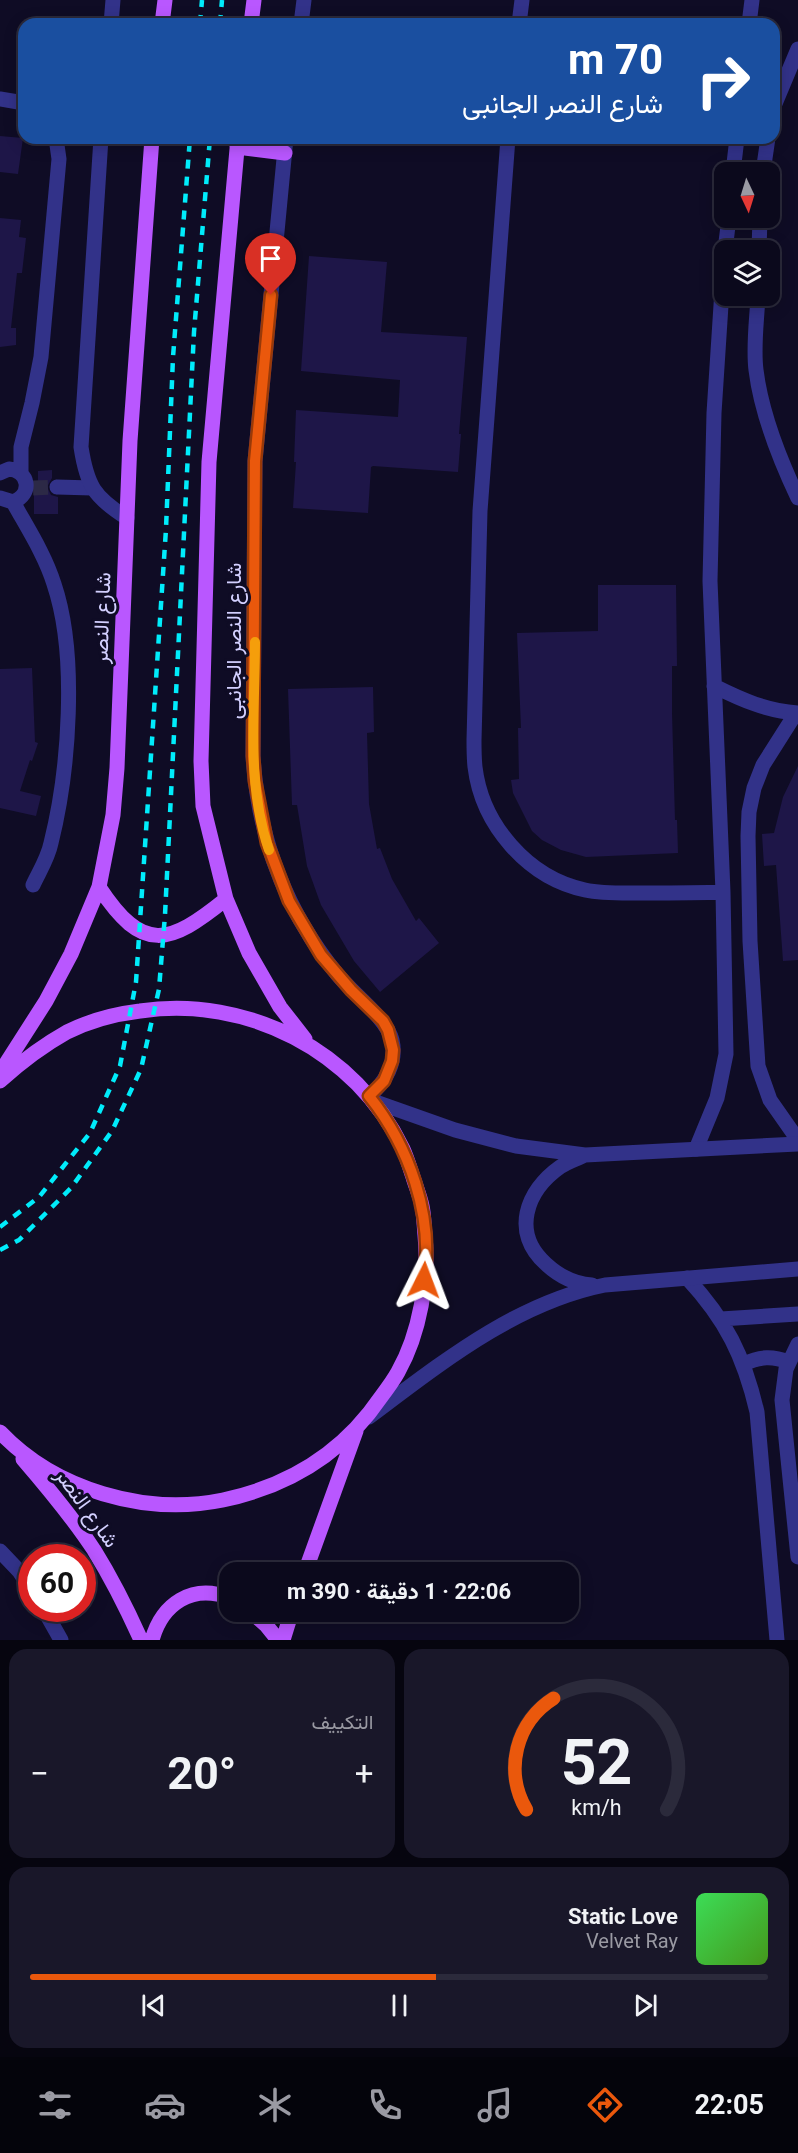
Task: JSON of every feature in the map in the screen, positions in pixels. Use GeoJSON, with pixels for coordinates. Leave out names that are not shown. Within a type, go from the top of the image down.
{"type":"FeatureCollection","features":[{"type":"Feature","properties":{"kind":"main road"},"geometry":{"type":"LineString","coordinates":[[163,18],[165,0]]}},
{"type":"Feature","properties":{"kind":"main road"},"geometry":{"type":"LineString","coordinates":[[252,18],[254,0]]}},
{"type":"Feature","properties":{"kind":"main road","name":"شارع النصر"},"geometry":{"type":"LineString","coordinates":[[0,1073],[71,954],[99,887],[113,814],[117,768],[131,429],[152,144]]}},
{"type":"Feature","properties":{"kind":"main road"},"geometry":{"type":"LineString","coordinates":[[238,144],[209,462],[201,761],[203,806],[226,899],[249,953],[280,1007],[309,1044]]}},
{"type":"Feature","properties":{"kind":"main road"},"geometry":{"type":"LineString","coordinates":[[270,144],[286,145]]}},
{"type":"Feature","properties":{"kind":"main road"},"geometry":{"type":"LineString","coordinates":[[99,887],[115,911],[126,922],[140,932],[160,935],[175,934],[226,899]]}},
{"type":"Feature","properties":{"kind":"main road"},"geometry":{"type":"LineString","coordinates":[[0,1081],[26,1057],[69,1031],[116,1014],[165,1007],[215,1010],[264,1022],[309,1044],[341,1068],[371,1098],[404,1150],[422,1204],[427,1261],[419,1318],[399,1371],[361,1424],[323,1458],[286,1480],[246,1495],[204,1504],[161,1505],[119,1498],[78,1485],[49,1470],[3,1435]]}},
{"type":"Feature","properties":{"kind":"main road"},"geometry":{"type":"LineString","coordinates":[[308,1562],[361,1424]]}},
{"type":"Feature","properties":{"kind":"main road","name":"شارع النصر"},"geometry":{"type":"LineString","coordinates":[[3,1435],[56,1498],[94,1549],[125,1604],[141,1640]]}},
{"type":"Feature","properties":{"kind":"main road"},"geometry":{"type":"LineString","coordinates":[[152,1640],[156,1625],[167,1609],[183,1598],[201,1593],[219,1594]]}},
{"type":"Feature","properties":{"kind":"main road"},"geometry":{"type":"LineString","coordinates":[[263,1622],[279,1640]]}},
{"type":"Feature","properties":{"kind":"main road"},"geometry":{"type":"LineString","coordinates":[[284,1640],[289,1622]]}},
{"type":"Feature","properties":{"kind":"street"},"geometry":{"type":"LineString","coordinates":[[112,18],[113,0]]}},
{"type":"Feature","properties":{"kind":"street"},"geometry":{"type":"LineString","coordinates":[[302,18],[304,0]]}},
{"type":"Feature","properties":{"kind":"street"},"geometry":{"type":"LineString","coordinates":[[520,18],[522,0]]}},
{"type":"Feature","properties":{"kind":"street"},"geometry":{"type":"LineString","coordinates":[[750,18],[752,0]]}},
{"type":"Feature","properties":{"kind":"street"},"geometry":{"type":"LineString","coordinates":[[780,90],[798,49]]}},
{"type":"Feature","properties":{"kind":"street"},"geometry":{"type":"LineString","coordinates":[[0,99],[18,103]]}},
{"type":"Feature","properties":{"kind":"street"},"geometry":{"type":"LineString","coordinates":[[21,473],[21,447],[41,357],[59,159],[57,144]]}},
{"type":"Feature","properties":{"kind":"street"},"geometry":{"type":"LineString","coordinates":[[101,144],[81,447],[84,468],[92,488],[103,503],[127,518]]}},
{"type":"Feature","properties":{"kind":"street"},"geometry":{"type":"LineString","coordinates":[[508,144],[480,511],[474,740],[475,768],[482,796],[494,823],[511,846],[532,866],[557,881],[585,890],[616,893],[723,892]]}},
{"type":"Feature","properties":{"kind":"street"},"geometry":{"type":"LineString","coordinates":[[734,162],[736,144]]}},
{"type":"Feature","properties":{"kind":"street"},"geometry":{"type":"LineString","coordinates":[[764,162],[767,144]]}},
{"type":"Feature","properties":{"kind":"street","name":"شارع النصر الجانبى"},"geometry":{"type":"LineString","coordinates":[[286,145],[255,461],[253,756],[255,781],[267,843],[289,901],[321,955],[361,1001],[383,1021],[388,1030],[393,1050],[392,1061],[384,1081],[371,1098]]}},
{"type":"Feature","properties":{"kind":"street"},"geometry":{"type":"LineString","coordinates":[[696,1149],[717,1098],[726,1054],[723,892],[710,581],[716,382],[721,306]]}},
{"type":"Feature","properties":{"kind":"street"},"geometry":{"type":"LineString","coordinates":[[758,306],[756,369],[766,413],[787,475],[798,498]]}},
{"type":"Feature","properties":{"kind":"street"},"geometry":{"type":"LineString","coordinates":[[1,472],[21,447]]}},
{"type":"Feature","properties":{"kind":"street"},"geometry":{"type":"LineString","coordinates":[[1,472],[9,469],[21,473],[30,488],[22,497],[7,500],[54,582],[63,620],[67,660],[67,740],[62,777],[51,845],[33,885]]}},
{"type":"Feature","properties":{"kind":"street"},"geometry":{"type":"LineString","coordinates":[[57,487],[92,488]]}},
{"type":"Feature","properties":{"kind":"street"},"geometry":{"type":"LineString","coordinates":[[371,1098],[455,1130],[506,1143],[585,1155],[798,1142],[770,1100],[758,1066],[750,941],[748,836],[749,812],[760,772],[797,713],[745,702],[714,686]]}},
{"type":"Feature","properties":{"kind":"street"},"geometry":{"type":"LineString","coordinates":[[585,1155],[561,1166],[541,1184],[524,1218],[533,1248],[543,1262],[556,1273],[571,1281],[588,1285],[605,1285],[798,1269]]}},
{"type":"Feature","properties":{"kind":"street"},"geometry":{"type":"LineString","coordinates":[[687,1278],[708,1300],[721,1319],[744,1364],[750,1382],[757,1412],[777,1640]]}},
{"type":"Feature","properties":{"kind":"street"},"geometry":{"type":"LineString","coordinates":[[361,1424],[456,1353],[501,1326],[575,1291],[605,1285]]}},
{"type":"Feature","properties":{"kind":"street"},"geometry":{"type":"LineString","coordinates":[[721,1319],[798,1314]]}},
{"type":"Feature","properties":{"kind":"street"},"geometry":{"type":"LineString","coordinates":[[798,1344],[789,1362],[782,1400],[798,1557]]}},
{"type":"Feature","properties":{"kind":"street"},"geometry":{"type":"LineString","coordinates":[[744,1364],[766,1357],[789,1362]]}},
{"type":"Feature","properties":{"kind":"street"},"geometry":{"type":"LineString","coordinates":[[0,1551],[6,1564],[18,1576]]}},
{"type":"Feature","properties":{"kind":"street"},"geometry":{"type":"LineString","coordinates":[[51,1622],[61,1640]]}},
{"type":"Feature","properties":{"kind":"building"},"geometry":{"type":"Polygon","coordinates":[[[0,136],[18,138],[18,144],[22,144],[18,174],[0,172],[0,136]]]}},
{"type":"Feature","properties":{"kind":"building"},"geometry":{"type":"Polygon","coordinates":[[[0,218],[21,220],[19,237],[26,238],[22,273],[17,273],[11,328],[16,328],[16,345],[0,347],[0,218]]]}},
{"type":"Feature","properties":{"kind":"building"},"geometry":{"type":"Polygon","coordinates":[[[309,256],[387,262],[381,332],[467,337],[458,472],[373,466],[371,467],[368,513],[293,508],[296,410],[398,417],[400,380],[301,371],[309,256]]]}},
{"type":"Feature","properties":{"kind":"building"},"geometry":{"type":"Polygon","coordinates":[[[52,470],[52,478],[47,487],[51,495],[58,497],[58,514],[34,514],[38,471],[52,470]]]}},
{"type":"Feature","properties":{"kind":"building"},"geometry":{"type":"Polygon","coordinates":[[[598,585],[676,585],[677,666],[672,666],[672,713],[678,853],[586,857],[561,850],[542,840],[532,831],[513,793],[511,780],[519,779],[518,728],[521,728],[517,633],[598,631],[598,585]]]}},
{"type":"Feature","properties":{"kind":"building"},"geometry":{"type":"Polygon","coordinates":[[[32,668],[35,742],[38,743],[20,791],[41,796],[36,816],[0,808],[0,669],[32,668]]]}},
{"type":"Feature","properties":{"kind":"building"},"geometry":{"type":"Polygon","coordinates":[[[373,687],[374,732],[367,733],[369,804],[377,849],[380,848],[392,879],[416,921],[419,918],[439,943],[380,992],[354,961],[321,905],[307,866],[297,805],[292,805],[288,689],[373,687]]]}},
{"type":"Feature","properties":{"kind":"building"},"geometry":{"type":"Polygon","coordinates":[[[798,766],[798,960],[783,961],[776,865],[764,866],[762,834],[774,833],[783,797],[798,766]]]}},
{"type":"Feature","properties":{"kind":"tunnel"},"geometry":{"type":"LineString","coordinates":[[33,488],[57,487]]}},
{"type":"Feature","properties":{"kind":"railway"},"geometry":{"type":"LineString","coordinates":[[200,18],[202,0]]}},
{"type":"Feature","properties":{"kind":"railway"},"geometry":{"type":"LineString","coordinates":[[220,18],[222,0]]}},
{"type":"Feature","properties":{"kind":"railway"},"geometry":{"type":"LineString","coordinates":[[0,1227],[39,1197],[90,1133],[120,1066],[136,982],[166,529],[173,357],[190,144]]}},
{"type":"Feature","properties":{"kind":"railway"},"geometry":{"type":"LineString","coordinates":[[0,1250],[19,1240],[71,1188],[112,1131],[141,1069],[159,989],[165,915],[194,332],[210,144]]}},
{"type":"Feature","properties":{"kind":"slow traffic"},"geometry":{"type":"LineString","coordinates":[[255,642],[253,756],[259,812],[269,850]]}},
{"type":"Feature","properties":{"kind":"route"},"geometry":{"type":"LineString","coordinates":[[271,295],[255,461],[253,756],[259,812],[277,873],[304,929],[321,955],[341,979],[383,1021],[392,1040],[392,1061],[389,1071],[384,1081],[369,1096],[404,1150],[422,1204],[427,1261],[424,1280]]}}]}
